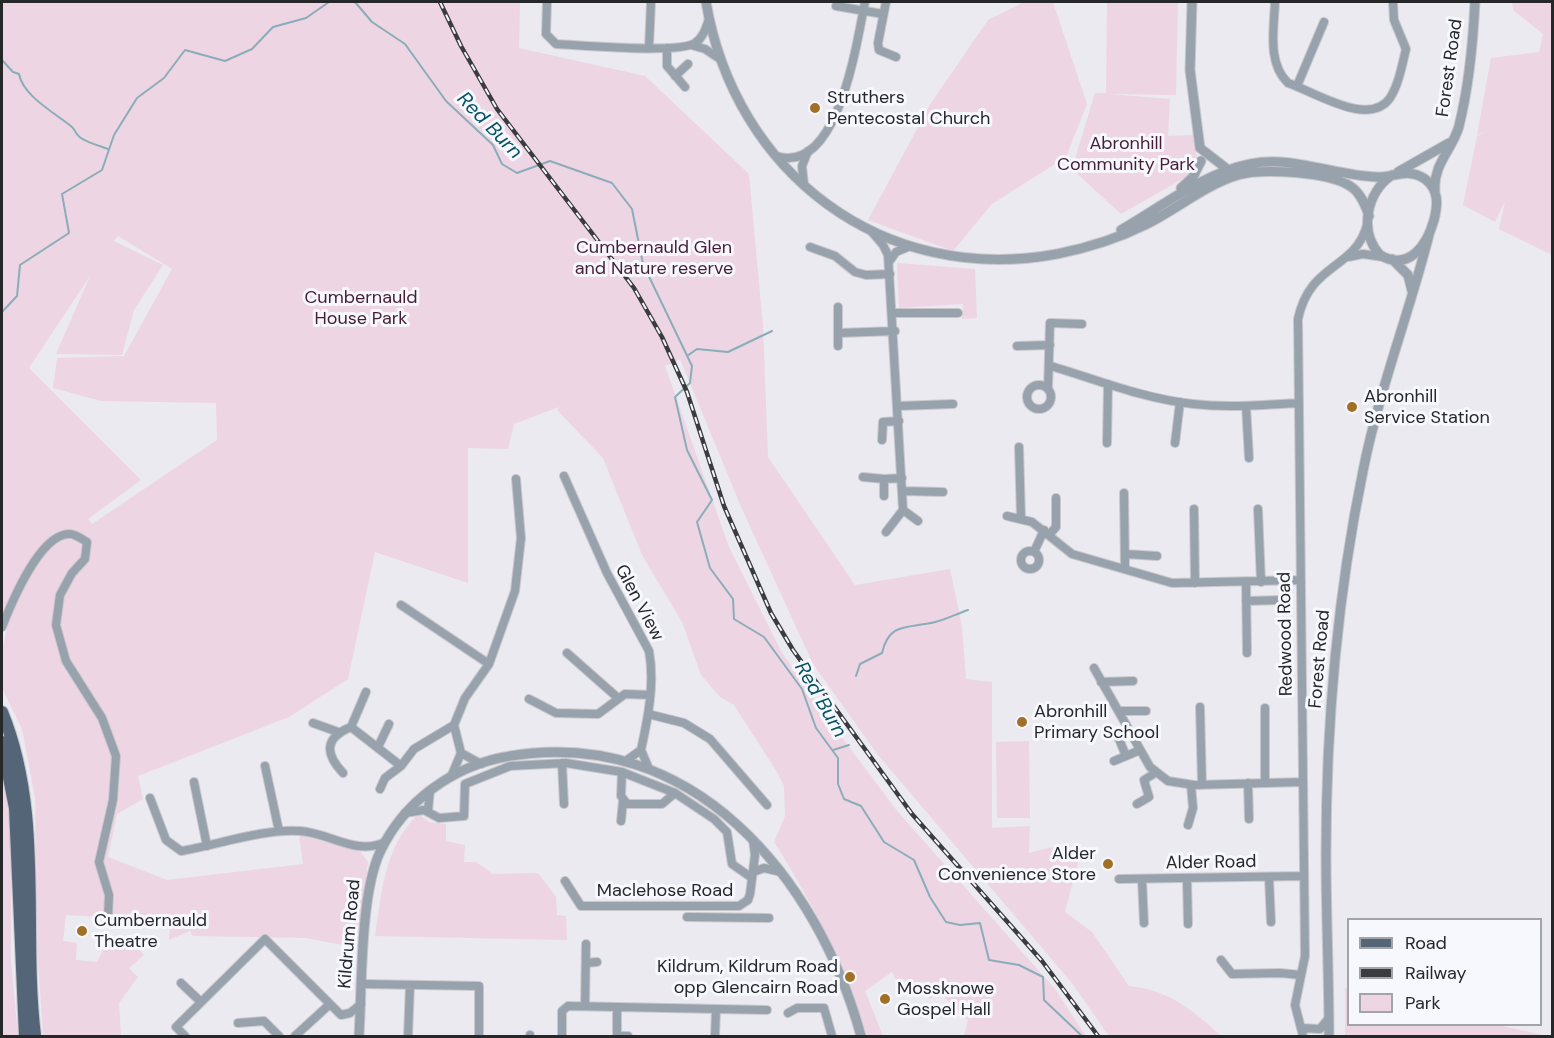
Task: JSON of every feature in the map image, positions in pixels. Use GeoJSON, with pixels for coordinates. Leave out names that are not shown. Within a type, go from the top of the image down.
{"type":"FeatureCollection","features":[{"type":"Feature","properties":{"kind":"main road"},"geometry":{"type":"LineString","coordinates":[[2,712],[17,759],[24,800],[35,1036]]}},
{"type":"Feature","properties":{"kind":"main road"},"geometry":{"type":"LineString","coordinates":[[2,742],[15,808],[25,1036]]}},
{"type":"Feature","properties":{"kind":"street"},"geometry":{"type":"LineString","coordinates":[[547,2],[546,34],[556,44],[667,48],[691,45],[705,49],[720,59]]}},
{"type":"Feature","properties":{"kind":"street"},"geometry":{"type":"LineString","coordinates":[[649,47],[651,2]]}},
{"type":"Feature","properties":{"kind":"street"},"geometry":{"type":"LineString","coordinates":[[706,2],[720,59],[741,107],[764,142],[817,196],[869,230],[908,247],[978,260],[1057,254],[1147,224],[1188,199],[1239,175],[1287,173],[1338,181],[1349,186],[1358,194],[1368,220],[1371,242],[1407,274],[1412,293]]}},
{"type":"Feature","properties":{"kind":"street"},"geometry":{"type":"LineString","coordinates":[[804,185],[802,166],[809,150],[827,130],[841,104],[865,2]]}},
{"type":"Feature","properties":{"kind":"street"},"geometry":{"type":"LineString","coordinates":[[886,2],[879,50],[896,57]]}},
{"type":"Feature","properties":{"kind":"street"},"geometry":{"type":"LineString","coordinates":[[1188,199],[1196,184],[1201,161],[1190,70],[1192,2]]}},
{"type":"Feature","properties":{"kind":"street"},"geometry":{"type":"LineString","coordinates":[[1275,2],[1276,66],[1279,74],[1288,83],[1364,112],[1378,109],[1389,98],[1406,50],[1392,12],[1393,2]]}},
{"type":"Feature","properties":{"kind":"street","name":"Forest Road"},"geometry":{"type":"LineString","coordinates":[[1435,192],[1435,174],[1458,128],[1466,85],[1475,2]]}},
{"type":"Feature","properties":{"kind":"street"},"geometry":{"type":"LineString","coordinates":[[836,6],[884,14]]}},
{"type":"Feature","properties":{"kind":"street"},"geometry":{"type":"LineString","coordinates":[[691,45],[701,38],[709,19]]}},
{"type":"Feature","properties":{"kind":"street"},"geometry":{"type":"LineString","coordinates":[[1297,86],[1323,22]]}},
{"type":"Feature","properties":{"kind":"street"},"geometry":{"type":"LineString","coordinates":[[667,48],[667,66],[685,87]]}},
{"type":"Feature","properties":{"kind":"street"},"geometry":{"type":"LineString","coordinates":[[675,76],[688,64]]}},
{"type":"Feature","properties":{"kind":"street","name":"Forest Road"},"geometry":{"type":"LineString","coordinates":[[1393,174],[1441,150],[1453,139]]}},
{"type":"Feature","properties":{"kind":"street"},"geometry":{"type":"LineString","coordinates":[[1200,148],[1226,170],[1239,175]]}},
{"type":"Feature","properties":{"kind":"street"},"geometry":{"type":"LineString","coordinates":[[776,156],[792,159],[809,150]]}},
{"type":"Feature","properties":{"kind":"street"},"geometry":{"type":"LineString","coordinates":[[1216,160],[1250,164],[1291,163],[1373,177],[1410,173],[1420,176],[1435,192],[1438,204],[1429,235],[1422,248],[1413,256],[1402,260],[1363,254],[1347,257]]}},
{"type":"Feature","properties":{"kind":"street"},"geometry":{"type":"LineString","coordinates":[[1160,205],[1193,177],[1201,161]]}},
{"type":"Feature","properties":{"kind":"street"},"geometry":{"type":"LineString","coordinates":[[1106,239],[1196,184],[1226,170],[1250,164]]}},
{"type":"Feature","properties":{"kind":"street"},"geometry":{"type":"LineString","coordinates":[[1368,220],[1378,188],[1393,174]]}},
{"type":"Feature","properties":{"kind":"street","name":"Redwood Road"},"geometry":{"type":"LineString","coordinates":[[1302,1032],[1295,1009],[1305,956],[1297,338],[1301,304],[1319,276],[1347,257],[1362,242],[1368,220]]}},
{"type":"Feature","properties":{"kind":"street"},"geometry":{"type":"LineString","coordinates":[[869,230],[884,245],[889,262],[895,331],[903,510],[886,532]]}},
{"type":"Feature","properties":{"kind":"street","name":"Forest Road"},"geometry":{"type":"LineString","coordinates":[[1329,1036],[1326,855],[1328,755],[1336,649],[1348,551],[1370,436],[1429,235]]}},
{"type":"Feature","properties":{"kind":"street"},"geometry":{"type":"LineString","coordinates":[[810,247],[835,256],[855,272],[866,275],[890,274]]}},
{"type":"Feature","properties":{"kind":"street"},"geometry":{"type":"LineString","coordinates":[[889,262],[896,252],[908,247]]}},
{"type":"Feature","properties":{"kind":"street"},"geometry":{"type":"LineString","coordinates":[[838,307],[838,346]]}},
{"type":"Feature","properties":{"kind":"street"},"geometry":{"type":"LineString","coordinates":[[893,313],[958,313]]}},
{"type":"Feature","properties":{"kind":"street"},"geometry":{"type":"LineString","coordinates":[[1048,389],[1051,366],[1050,323],[1082,324]]}},
{"type":"Feature","properties":{"kind":"street"},"geometry":{"type":"LineString","coordinates":[[839,333],[895,331]]}},
{"type":"Feature","properties":{"kind":"street"},"geometry":{"type":"LineString","coordinates":[[1017,346],[1050,345]]}},
{"type":"Feature","properties":{"kind":"street"},"geometry":{"type":"LineString","coordinates":[[1051,366],[1108,384],[1180,402],[1246,406],[1298,403]]}},
{"type":"Feature","properties":{"kind":"street"},"geometry":{"type":"LineString","coordinates":[[1107,443],[1108,384]]}},
{"type":"Feature","properties":{"kind":"street"},"geometry":{"type":"LineString","coordinates":[[1175,443],[1180,402]]}},
{"type":"Feature","properties":{"kind":"street"},"geometry":{"type":"LineString","coordinates":[[898,406],[953,404]]}},
{"type":"Feature","properties":{"kind":"street"},"geometry":{"type":"LineString","coordinates":[[1246,406],[1248,458]]}},
{"type":"Feature","properties":{"kind":"street"},"geometry":{"type":"LineString","coordinates":[[882,440],[883,422],[899,421]]}},
{"type":"Feature","properties":{"kind":"street"},"geometry":{"type":"LineString","coordinates":[[1019,447],[1021,518]]}},
{"type":"Feature","properties":{"kind":"street","name":"Glen View"},"geometry":{"type":"LineString","coordinates":[[564,476],[606,573],[649,651],[650,695],[641,750]]}},
{"type":"Feature","properties":{"kind":"street"},"geometry":{"type":"LineString","coordinates":[[863,477],[902,478]]}},
{"type":"Feature","properties":{"kind":"street"},"geometry":{"type":"LineString","coordinates":[[451,777],[461,753],[454,725],[465,698],[489,664],[516,591],[521,538],[516,479]]}},
{"type":"Feature","properties":{"kind":"street"},"geometry":{"type":"LineString","coordinates":[[884,479],[884,496]]}},
{"type":"Feature","properties":{"kind":"street"},"geometry":{"type":"LineString","coordinates":[[902,491],[943,492]]}},
{"type":"Feature","properties":{"kind":"street"},"geometry":{"type":"LineString","coordinates":[[1124,493],[1125,569]]}},
{"type":"Feature","properties":{"kind":"street"},"geometry":{"type":"LineString","coordinates":[[1034,552],[1047,533],[1056,528],[1056,498]]}},
{"type":"Feature","properties":{"kind":"street"},"geometry":{"type":"LineString","coordinates":[[1194,509],[1195,583]]}},
{"type":"Feature","properties":{"kind":"street"},"geometry":{"type":"LineString","coordinates":[[1258,509],[1261,582]]}},
{"type":"Feature","properties":{"kind":"street"},"geometry":{"type":"LineString","coordinates":[[903,510],[918,521]]}},
{"type":"Feature","properties":{"kind":"street"},"geometry":{"type":"LineString","coordinates":[[1007,516],[1021,518],[1047,533],[1072,554],[1172,583],[1300,580]]}},
{"type":"Feature","properties":{"kind":"street"},"geometry":{"type":"LineString","coordinates":[[2,627],[31,567],[54,538],[70,534],[87,542],[85,559],[72,573],[60,595],[56,625],[66,662],[102,718],[116,756],[113,800],[99,862],[109,895],[108,916]]}},
{"type":"Feature","properties":{"kind":"street"},"geometry":{"type":"LineString","coordinates":[[1125,554],[1157,556]]}},
{"type":"Feature","properties":{"kind":"street"},"geometry":{"type":"LineString","coordinates":[[1246,582],[1247,653]]}},
{"type":"Feature","properties":{"kind":"street"},"geometry":{"type":"LineString","coordinates":[[1246,601],[1282,600]]}},
{"type":"Feature","properties":{"kind":"street"},"geometry":{"type":"LineString","coordinates":[[401,605],[489,664]]}},
{"type":"Feature","properties":{"kind":"street"},"geometry":{"type":"LineString","coordinates":[[567,653],[618,698]]}},
{"type":"Feature","properties":{"kind":"street"},"geometry":{"type":"LineString","coordinates":[[1094,668],[1155,773],[1168,781],[1191,785],[1302,782]]}},
{"type":"Feature","properties":{"kind":"street"},"geometry":{"type":"LineString","coordinates":[[1101,682],[1133,681]]}},
{"type":"Feature","properties":{"kind":"street"},"geometry":{"type":"LineString","coordinates":[[343,773],[331,760],[330,745],[338,732],[351,727],[366,692]]}},
{"type":"Feature","properties":{"kind":"street"},"geometry":{"type":"LineString","coordinates":[[529,699],[556,713],[590,715],[605,711],[618,698],[633,693],[650,695]]}},
{"type":"Feature","properties":{"kind":"street"},"geometry":{"type":"LineString","coordinates":[[1200,707],[1202,785]]}},
{"type":"Feature","properties":{"kind":"street"},"geometry":{"type":"LineString","coordinates":[[1264,708],[1266,782]]}},
{"type":"Feature","properties":{"kind":"street"},"geometry":{"type":"LineString","coordinates":[[1119,711],[1146,711]]}},
{"type":"Feature","properties":{"kind":"street"},"geometry":{"type":"LineString","coordinates":[[648,714],[684,723],[710,739],[743,774],[767,805]]}},
{"type":"Feature","properties":{"kind":"street"},"geometry":{"type":"LineString","coordinates":[[313,723],[338,732]]}},
{"type":"Feature","properties":{"kind":"street"},"geometry":{"type":"LineString","coordinates":[[378,747],[389,724]]}},
{"type":"Feature","properties":{"kind":"street"},"geometry":{"type":"LineString","coordinates":[[380,789],[385,778],[401,766],[414,750],[454,725]]}},
{"type":"Feature","properties":{"kind":"street"},"geometry":{"type":"LineString","coordinates":[[351,727],[401,766]]}},
{"type":"Feature","properties":{"kind":"street"},"geometry":{"type":"LineString","coordinates":[[1117,734],[1126,756]]}},
{"type":"Feature","properties":{"kind":"street"},"geometry":{"type":"LineString","coordinates":[[627,760],[641,750],[650,769]]}},
{"type":"Feature","properties":{"kind":"street"},"geometry":{"type":"LineString","coordinates":[[1114,761],[1140,750]]}},
{"type":"Feature","properties":{"kind":"street","name":"Kildrum Road"},"geometry":{"type":"LineString","coordinates":[[359,1036],[367,911],[374,867],[385,842],[405,813],[430,790],[451,777],[504,757],[550,751],[591,753],[627,760],[650,769],[717,806],[753,839],[781,872],[812,920],[855,1012],[861,1036]]}},
{"type":"Feature","properties":{"kind":"street"},"geometry":{"type":"LineString","coordinates":[[461,753],[481,764]]}},
{"type":"Feature","properties":{"kind":"street"},"geometry":{"type":"LineString","coordinates":[[562,763],[564,804]]}},
{"type":"Feature","properties":{"kind":"street"},"geometry":{"type":"LineString","coordinates":[[405,813],[428,811],[440,818],[464,816],[465,784],[510,765],[562,763],[622,772],[675,793],[704,811],[727,832],[732,864],[753,875]]}},
{"type":"Feature","properties":{"kind":"street"},"geometry":{"type":"LineString","coordinates":[[265,766],[279,831]]}},
{"type":"Feature","properties":{"kind":"street"},"geometry":{"type":"LineString","coordinates":[[621,821],[622,772]]}},
{"type":"Feature","properties":{"kind":"street"},"geometry":{"type":"LineString","coordinates":[[1137,804],[1149,797],[1143,780],[1155,773]]}},
{"type":"Feature","properties":{"kind":"street"},"geometry":{"type":"LineString","coordinates":[[194,782],[207,846]]}},
{"type":"Feature","properties":{"kind":"street"},"geometry":{"type":"LineString","coordinates":[[1248,783],[1249,819]]}},
{"type":"Feature","properties":{"kind":"street"},"geometry":{"type":"LineString","coordinates":[[1188,825],[1193,808],[1191,785]]}},
{"type":"Feature","properties":{"kind":"street"},"geometry":{"type":"LineString","coordinates":[[428,811],[430,790]]}},
{"type":"Feature","properties":{"kind":"street"},"geometry":{"type":"LineString","coordinates":[[623,801],[627,804],[662,804],[675,793]]}},
{"type":"Feature","properties":{"kind":"street"},"geometry":{"type":"LineString","coordinates":[[150,798],[166,840],[181,850],[279,831],[305,831],[366,849],[385,842]]}},
{"type":"Feature","properties":{"kind":"street","name":"Maclehose Road"},"geometry":{"type":"LineString","coordinates":[[565,881],[581,906],[744,905],[748,900],[753,875],[755,855],[753,839]]}},
{"type":"Feature","properties":{"kind":"street"},"geometry":{"type":"LineString","coordinates":[[366,849],[374,867]]}},
{"type":"Feature","properties":{"kind":"street","name":"Maclehose Road"},"geometry":{"type":"LineString","coordinates":[[753,875],[764,868],[781,872]]}},
{"type":"Feature","properties":{"kind":"street","name":"Alder Road"},"geometry":{"type":"LineString","coordinates":[[1119,879],[1303,876]]}},
{"type":"Feature","properties":{"kind":"street"},"geometry":{"type":"LineString","coordinates":[[1269,877],[1271,922]]}},
{"type":"Feature","properties":{"kind":"street"},"geometry":{"type":"LineString","coordinates":[[1142,879],[1144,923]]}},
{"type":"Feature","properties":{"kind":"street"},"geometry":{"type":"LineString","coordinates":[[1187,879],[1188,924]]}},
{"type":"Feature","properties":{"kind":"street"},"geometry":{"type":"LineString","coordinates":[[719,906],[720,917]]}},
{"type":"Feature","properties":{"kind":"street"},"geometry":{"type":"LineString","coordinates":[[687,917],[769,918]]}},
{"type":"Feature","properties":{"kind":"street"},"geometry":{"type":"LineString","coordinates":[[184,1036],[176,1027],[265,939],[341,1015],[346,1015],[361,1004]]}},
{"type":"Feature","properties":{"kind":"street"},"geometry":{"type":"LineString","coordinates":[[585,1006],[586,944]]}},
{"type":"Feature","properties":{"kind":"street"},"geometry":{"type":"LineString","coordinates":[[1221,960],[1232,974],[1301,975]]}},
{"type":"Feature","properties":{"kind":"street"},"geometry":{"type":"LineString","coordinates":[[586,963],[597,962]]}},
{"type":"Feature","properties":{"kind":"street"},"geometry":{"type":"LineString","coordinates":[[181,983],[201,1002]]}},
{"type":"Feature","properties":{"kind":"street"},"geometry":{"type":"LineString","coordinates":[[362,984],[479,986],[478,1036]]}},
{"type":"Feature","properties":{"kind":"street"},"geometry":{"type":"LineString","coordinates":[[408,1036],[410,985]]}},
{"type":"Feature","properties":{"kind":"street"},"geometry":{"type":"LineString","coordinates":[[295,1036],[330,1004]]}},
{"type":"Feature","properties":{"kind":"street"},"geometry":{"type":"LineString","coordinates":[[562,1036],[564,1009],[585,1006],[615,1009],[767,1010]]}},
{"type":"Feature","properties":{"kind":"street"},"geometry":{"type":"LineString","coordinates":[[788,1013],[797,1008],[824,1008],[832,1036]]}},
{"type":"Feature","properties":{"kind":"street"},"geometry":{"type":"LineString","coordinates":[[615,1009],[617,1036],[628,1036]]}},
{"type":"Feature","properties":{"kind":"street"},"geometry":{"type":"LineString","coordinates":[[716,1009],[716,1036]]}},
{"type":"Feature","properties":{"kind":"street"},"geometry":{"type":"LineString","coordinates":[[1302,1032],[1320,1029],[1329,1018]]}},
{"type":"Feature","properties":{"kind":"street"},"geometry":{"type":"LineString","coordinates":[[238,1023],[264,1021],[279,1036]]}},
{"type":"Feature","properties":{"kind":"street"},"geometry":{"type":"LineString","coordinates":[[1302,1032],[1313,1036]]}},
{"type":"Feature","properties":{"kind":"green space"},"geometry":{"type":"Polygon","coordinates":[[[2,2],[520,2],[519,48],[645,76],[749,174],[763,326],[768,457],[855,585],[950,569],[962,626],[966,679],[992,682],[992,828],[1030,826],[1029,853],[1053,847],[1059,854],[1079,859],[1065,912],[1092,932],[1129,986],[1156,992],[1180,1003],[1221,1036],[1109,1036],[1071,982],[878,755],[813,664],[742,509],[680,359],[665,366],[729,547],[781,651],[898,812],[1055,989],[1086,1036],[964,1036],[968,1020],[940,993],[929,999],[923,981],[910,988],[904,979],[897,982],[892,972],[865,991],[883,1036],[867,1036],[849,985],[827,936],[774,842],[785,816],[784,786],[734,705],[720,697],[701,675],[682,622],[642,555],[603,458],[557,410],[559,407],[514,424],[508,449],[468,448],[468,583],[375,552],[348,679],[289,717],[138,776],[143,799],[117,814],[108,857],[167,880],[303,864],[299,835],[360,851],[368,862],[358,948],[306,938],[193,936],[190,931],[169,940],[170,921],[66,915],[63,941],[77,943],[76,960],[97,962],[105,946],[138,948],[144,955],[129,968],[138,977],[119,1003],[121,1036],[43,1036],[37,945],[35,798],[22,729],[2,688],[2,652],[8,623],[2,617],[2,2]],[[118,236],[114,241],[163,265],[134,310],[122,355],[56,354],[90,276],[29,368],[141,480],[88,519],[92,524],[217,440],[216,403],[101,401],[53,388],[57,358],[124,356],[172,269],[118,236]]]}},
{"type":"Feature","properties":{"kind":"green space"},"geometry":{"type":"Polygon","coordinates":[[[1024,2],[1053,2],[1087,104],[1066,157],[992,204],[953,251],[868,220],[931,103],[988,20],[1024,2]]]}},
{"type":"Feature","properties":{"kind":"green space","name":"Abronhill Community Park"},"geometry":{"type":"Polygon","coordinates":[[[1107,2],[1178,2],[1176,95],[1109,94],[1170,99],[1168,136],[1193,135],[1197,157],[1193,173],[1121,214],[1072,169],[1095,93],[1106,93],[1107,2]]]}},
{"type":"Feature","properties":{"kind":"green space"},"geometry":{"type":"Polygon","coordinates":[[[1512,2],[1552,2],[1552,255],[1499,229],[1505,201],[1495,222],[1463,205],[1477,136],[1486,131],[1477,135],[1491,58],[1539,52],[1543,34],[1513,10],[1512,2]]]}},
{"type":"Feature","properties":{"kind":"green space"},"geometry":{"type":"Polygon","coordinates":[[[897,263],[975,269],[977,318],[962,319],[963,304],[899,308],[897,263]]]}},
{"type":"Feature","properties":{"kind":"green space"},"geometry":{"type":"Polygon","coordinates":[[[1029,741],[1030,818],[997,818],[996,742],[1029,741]]]}},
{"type":"Feature","properties":{"kind":"green space"},"geometry":{"type":"Polygon","coordinates":[[[2,757],[11,840],[11,961],[18,1036],[2,1036],[2,757]]]}},
{"type":"Feature","properties":{"kind":"green space"},"geometry":{"type":"Polygon","coordinates":[[[418,814],[429,822],[446,824],[446,841],[465,845],[464,862],[476,862],[493,874],[538,873],[556,897],[557,915],[566,916],[567,940],[375,936],[386,871],[391,856],[407,827],[418,814]]]}},
{"type":"Feature","properties":{"kind":"green space"},"geometry":{"type":"Polygon","coordinates":[[[1345,988],[1347,989],[1347,1026],[1502,1026],[1547,1036],[1345,1036],[1345,988]]]}},
{"type":"Feature","properties":{"kind":"waterway"},"geometry":{"type":"LineString","coordinates":[[2,312],[17,296],[20,265],[69,233],[62,194],[102,170],[114,135],[137,98],[164,78],[185,50],[225,61],[252,49],[273,27],[306,18],[329,2]]}},
{"type":"Feature","properties":{"kind":"waterway","name":"Red Burn"},"geometry":{"type":"LineString","coordinates":[[355,2],[372,22],[405,44],[446,101],[493,145],[502,164],[517,173],[550,161],[612,183],[632,209],[643,264],[692,366],[690,383],[675,397],[687,450],[712,500],[697,522],[710,568],[733,599],[734,619],[764,637],[802,689],[816,728],[838,758],[838,784],[844,799],[861,806],[884,842],[914,860],[930,897],[946,922],[960,925],[980,923],[989,960],[1019,965],[1043,977],[1044,1000],[1082,1036]]}},
{"type":"Feature","properties":{"kind":"waterway"},"geometry":{"type":"LineString","coordinates":[[2,60],[13,72],[19,74],[33,97],[72,127],[80,137],[108,149]]}},
{"type":"Feature","properties":{"kind":"waterway"},"geometry":{"type":"LineString","coordinates":[[687,356],[697,349],[728,352],[772,331]]}},
{"type":"Feature","properties":{"kind":"waterway"},"geometry":{"type":"LineString","coordinates":[[856,676],[860,664],[882,653],[885,643],[894,632],[906,627],[940,621],[968,610]]}},
{"type":"Feature","properties":{"kind":"waterway"},"geometry":{"type":"LineString","coordinates":[[833,750],[849,745]]}},
{"type":"Feature","properties":{"kind":"railway"},"geometry":{"type":"LineString","coordinates":[[440,2],[461,46],[497,109],[634,288],[662,337],[687,392],[724,506],[771,613],[793,650],[912,814],[1042,961],[1098,1036]]}},
{"type":"Feature","properties":{"kind":"place","name":"Struthers Pentecostal Church"},"geometry":{"type":"Point","coordinates":[815,108]}},
{"type":"Feature","properties":{"kind":"place","name":"Abronhill Service Station"},"geometry":{"type":"Point","coordinates":[1352,407]}},
{"type":"Feature","properties":{"kind":"place","name":"Abronhill Primary School"},"geometry":{"type":"Point","coordinates":[1022,722]}},
{"type":"Feature","properties":{"kind":"place","name":"Alder Convenience Store"},"geometry":{"type":"Point","coordinates":[1108,864]}},
{"type":"Feature","properties":{"kind":"place","name":"Cumbernauld Theatre"},"geometry":{"type":"Point","coordinates":[82,931]}},
{"type":"Feature","properties":{"kind":"place","name":"Kildrum, Kildrum Road opp Glencairn Road"},"geometry":{"type":"Point","coordinates":[850,977]}},
{"type":"Feature","properties":{"kind":"place","name":"Mossknowe Gospel Hall"},"geometry":{"type":"Point","coordinates":[885,999]}},
{"type":"Feature","properties":{"kind":"park label","name":"Cumbernauld Glen and Nature reserve"},"geometry":{"type":"Point","coordinates":[654,258]}},
{"type":"Feature","properties":{"kind":"park label","name":"Cumbernauld House Park"},"geometry":{"type":"Point","coordinates":[361,308]}}]}
